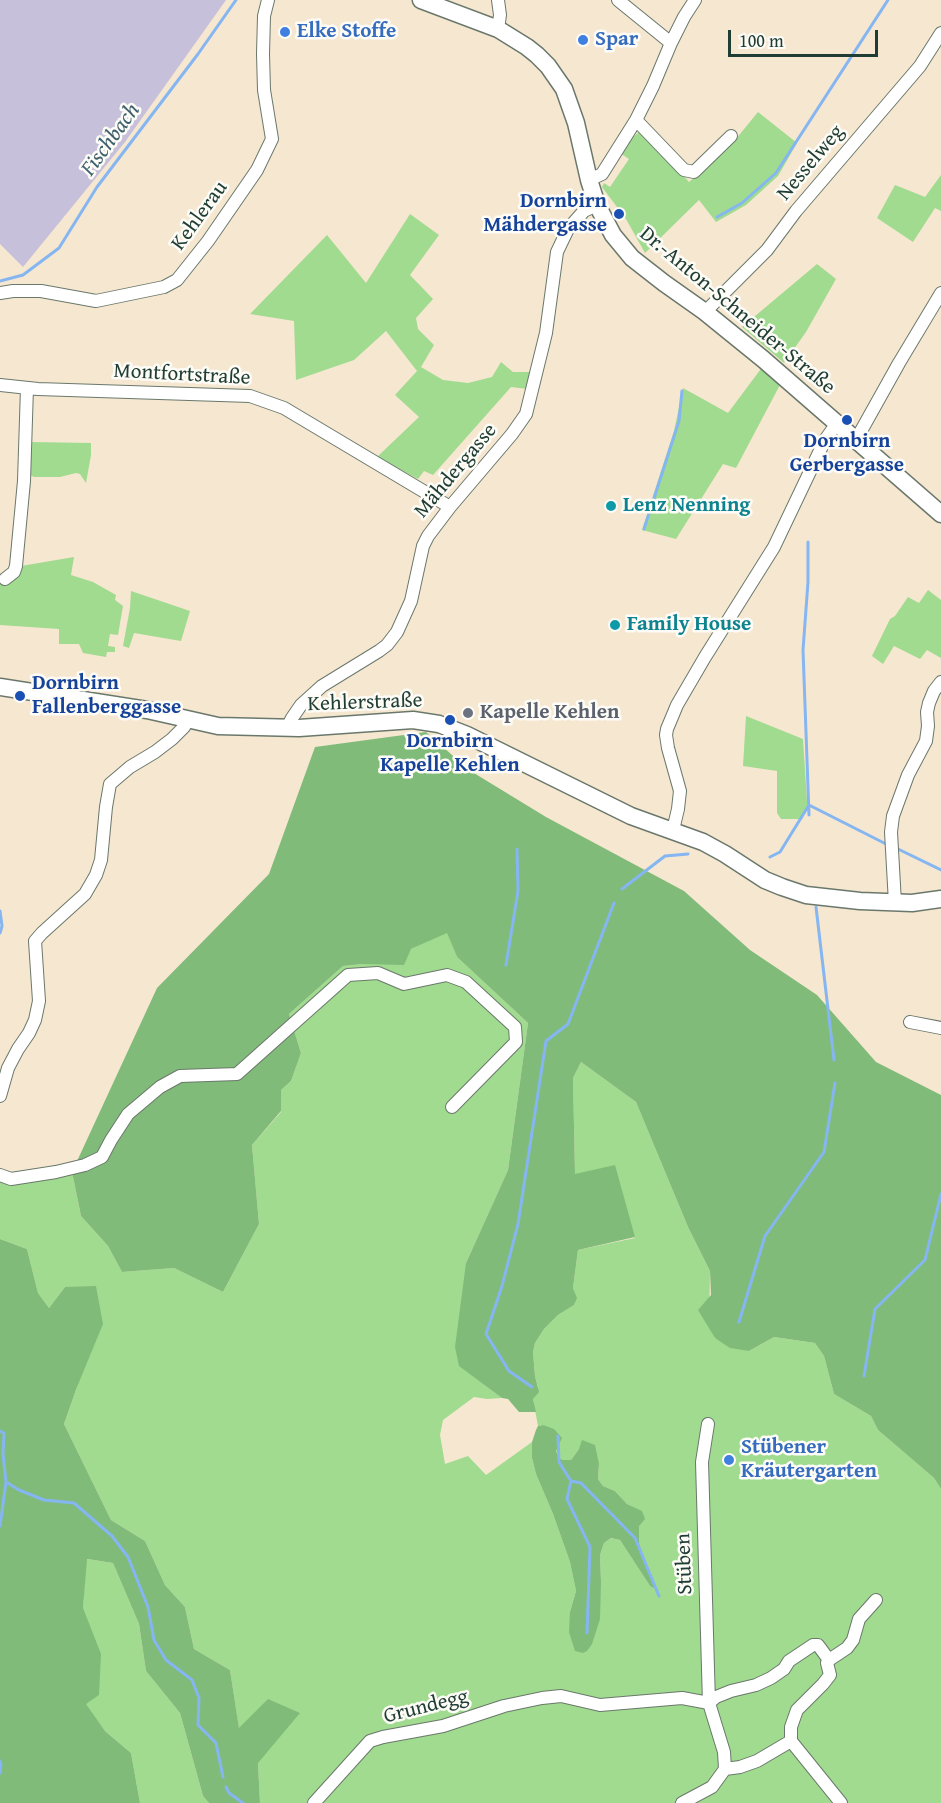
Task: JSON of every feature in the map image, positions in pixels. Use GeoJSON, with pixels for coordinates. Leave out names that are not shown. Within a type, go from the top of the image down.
{"type":"FeatureCollection","features":[{"type":"Feature","properties":{"kind":"street","name":"Kehlerau"},"geometry":{"type":"LineString","coordinates":[[0,292],[41,291],[96,301],[164,287],[177,280],[257,170],[272,139],[264,90],[264,16],[268,0]]}},
{"type":"Feature","properties":{"kind":"street","name":"Dr.-Anton-Schneider-Straße"},"geometry":{"type":"LineString","coordinates":[[421,0],[498,29],[527,46],[548,66],[570,102],[597,205],[613,235],[632,258],[664,284],[705,312],[941,514]]}},
{"type":"Feature","properties":{"kind":"street"},"geometry":{"type":"LineString","coordinates":[[498,0],[500,15],[498,29]]}},
{"type":"Feature","properties":{"kind":"street"},"geometry":{"type":"LineString","coordinates":[[618,0],[671,43]]}},
{"type":"Feature","properties":{"kind":"street"},"geometry":{"type":"LineString","coordinates":[[589,180],[602,174],[636,120],[684,16],[695,0]]}},
{"type":"Feature","properties":{"kind":"street","name":"Nesselweg"},"geometry":{"type":"LineString","coordinates":[[705,312],[767,250],[796,211],[920,66],[941,33]]}},
{"type":"Feature","properties":{"kind":"street"},"geometry":{"type":"LineString","coordinates":[[636,120],[684,170],[694,172],[731,136]]}},
{"type":"Feature","properties":{"kind":"street","name":"Mähdergasse"},"geometry":{"type":"LineString","coordinates":[[287,728],[301,705],[322,686],[379,651],[397,632],[411,601],[423,546],[428,536],[450,507],[513,435],[526,414],[546,333],[557,252],[568,229],[584,211],[597,205]]}},
{"type":"Feature","properties":{"kind":"street"},"geometry":{"type":"LineString","coordinates":[[856,440],[899,363],[941,295]]}},
{"type":"Feature","properties":{"kind":"street","name":"Montfortstraße"},"geometry":{"type":"LineString","coordinates":[[0,385],[139,393],[244,395],[264,400],[284,408],[450,507]]}},
{"type":"Feature","properties":{"kind":"street"},"geometry":{"type":"LineString","coordinates":[[5,579],[14,572],[16,566],[24,474],[27,388]]}},
{"type":"Feature","properties":{"kind":"street"},"geometry":{"type":"LineString","coordinates":[[673,830],[680,791],[668,748],[667,729],[677,705],[705,657],[774,548],[825,440],[837,423]]}},
{"type":"Feature","properties":{"kind":"street"},"geometry":{"type":"LineString","coordinates":[[894,903],[892,822],[894,809],[908,775],[926,741],[929,703],[941,682]]}},
{"type":"Feature","properties":{"kind":"street","name":"Kehlerstraße"},"geometry":{"type":"LineString","coordinates":[[0,687],[147,710],[218,726],[287,728],[413,720],[439,724],[467,735],[631,816],[703,842],[765,880],[798,893],[821,898],[894,903],[941,899]]}},
{"type":"Feature","properties":{"kind":"street"},"geometry":{"type":"LineString","coordinates":[[0,1096],[8,1068],[35,1020],[39,1001],[35,941],[85,894],[96,875],[101,860],[110,784],[130,766],[155,753],[172,739],[184,727],[188,719]]}},
{"type":"Feature","properties":{"kind":"street"},"geometry":{"type":"LineString","coordinates":[[0,1175],[12,1179],[56,1172],[85,1165],[102,1157],[128,1114],[160,1087],[180,1076],[237,1074],[348,975],[378,973],[405,984],[447,975],[466,982],[515,1027],[516,1041],[452,1107]]}},
{"type":"Feature","properties":{"kind":"street"},"geometry":{"type":"LineString","coordinates":[[910,1022],[941,1028]]}},
{"type":"Feature","properties":{"kind":"street","name":"Stüben"},"geometry":{"type":"LineString","coordinates":[[708,1424],[702,1462],[709,1703],[724,1752],[725,1769]]}},
{"type":"Feature","properties":{"kind":"street"},"geometry":{"type":"LineString","coordinates":[[841,1803],[791,1741],[791,1727],[797,1710],[824,1684],[830,1675],[827,1664],[829,1660],[847,1648],[853,1640],[859,1619],[876,1600]]}},
{"type":"Feature","properties":{"kind":"street"},"geometry":{"type":"LineString","coordinates":[[709,1703],[724,1694],[771,1678],[784,1669],[789,1661],[813,1645],[818,1645],[829,1660]]}},
{"type":"Feature","properties":{"kind":"street","name":"Grundegg"},"geometry":{"type":"LineString","coordinates":[[314,1803],[370,1741],[443,1726],[504,1706],[561,1696],[600,1705],[682,1698],[709,1703]]}},
{"type":"Feature","properties":{"kind":"street"},"geometry":{"type":"LineString","coordinates":[[682,1803],[712,1786],[725,1769],[757,1761],[791,1741]]}},
{"type":"Feature","properties":{"kind":"shaded area"},"geometry":{"type":"Polygon","coordinates":[[[0,0],[226,0],[125,142],[23,267],[0,244],[0,0]]]}},
{"type":"Feature","properties":{"kind":"green space"},"geometry":{"type":"Polygon","coordinates":[[[758,112],[797,143],[778,176],[746,205],[716,222],[699,200],[645,253],[626,219],[602,187],[604,183],[610,187],[629,159],[620,153],[632,138],[639,132],[652,140],[689,182],[731,145],[758,112]]]}},
{"type":"Feature","properties":{"kind":"green space"},"geometry":{"type":"Polygon","coordinates":[[[941,175],[941,211],[935,208],[913,242],[877,218],[895,185],[925,197],[941,175]]]}},
{"type":"Feature","properties":{"kind":"green space"},"geometry":{"type":"Polygon","coordinates":[[[410,214],[439,235],[410,275],[433,299],[416,318],[418,329],[434,345],[421,367],[443,380],[468,383],[492,377],[501,362],[513,372],[532,372],[528,389],[511,387],[433,475],[424,471],[418,479],[377,457],[419,417],[395,395],[417,371],[386,331],[354,360],[296,380],[294,321],[250,314],[327,235],[366,283],[410,214]]]}},
{"type":"Feature","properties":{"kind":"green space"},"geometry":{"type":"Polygon","coordinates":[[[817,264],[836,279],[806,332],[784,363],[742,327],[817,264]]]}},
{"type":"Feature","properties":{"kind":"green space"},"geometry":{"type":"Polygon","coordinates":[[[763,366],[781,383],[736,468],[723,464],[676,539],[642,530],[674,431],[683,388],[728,413],[763,366]]]}},
{"type":"Feature","properties":{"kind":"green space"},"geometry":{"type":"Polygon","coordinates":[[[30,442],[91,443],[86,483],[80,474],[76,473],[60,477],[30,475],[30,442]]]}},
{"type":"Feature","properties":{"kind":"green space"},"geometry":{"type":"Polygon","coordinates":[[[74,557],[71,575],[93,582],[116,595],[115,600],[123,606],[118,635],[110,634],[108,646],[115,647],[115,652],[107,652],[106,657],[83,653],[79,644],[59,644],[59,629],[0,625],[0,581],[21,566],[74,557]]]}},
{"type":"Feature","properties":{"kind":"green space"},"geometry":{"type":"Polygon","coordinates":[[[928,590],[941,600],[941,658],[927,650],[920,659],[894,646],[883,664],[872,656],[890,619],[895,616],[908,597],[919,603],[928,590]]]}},
{"type":"Feature","properties":{"kind":"green space"},"geometry":{"type":"Polygon","coordinates":[[[131,591],[190,611],[181,641],[134,633],[129,648],[123,646],[131,591]]]}},
{"type":"Feature","properties":{"kind":"green space"},"geometry":{"type":"Polygon","coordinates":[[[746,716],[803,739],[807,809],[802,819],[781,819],[777,813],[777,771],[743,766],[746,716]]]}},
{"type":"Feature","properties":{"kind":"green space"},"geometry":{"type":"Polygon","coordinates":[[[426,732],[469,770],[546,817],[684,891],[750,950],[817,995],[876,1062],[941,1095],[941,1489],[934,1478],[878,1430],[871,1416],[834,1394],[824,1356],[815,1343],[774,1337],[749,1351],[730,1348],[715,1338],[698,1310],[711,1295],[710,1271],[688,1227],[636,1102],[581,1062],[573,1078],[575,1174],[615,1165],[635,1237],[578,1250],[573,1288],[577,1298],[574,1305],[558,1315],[544,1329],[535,1343],[533,1352],[539,1392],[533,1399],[536,1412],[519,1412],[508,1399],[502,1398],[459,1366],[455,1347],[466,1263],[508,1170],[528,1023],[457,957],[447,933],[411,949],[404,965],[343,966],[289,1014],[301,1053],[291,1081],[281,1090],[281,1111],[252,1145],[259,1224],[223,1292],[174,1268],[122,1272],[108,1246],[81,1216],[72,1172],[157,988],[269,874],[315,747],[426,732]]]}},
{"type":"Feature","properties":{"kind":"green space"},"geometry":{"type":"Polygon","coordinates":[[[447,932],[457,957],[528,1023],[508,1170],[466,1263],[485,1385],[502,1398],[474,1397],[443,1420],[440,1435],[445,1464],[468,1456],[486,1475],[532,1442],[532,1458],[536,1474],[570,1562],[576,1591],[570,1612],[601,1581],[600,1555],[604,1543],[611,1538],[620,1540],[650,1586],[654,1584],[639,1543],[642,1512],[627,1504],[615,1491],[603,1486],[598,1479],[599,1464],[579,1449],[571,1460],[559,1458],[556,1451],[560,1442],[543,1425],[538,1426],[533,1399],[538,1387],[533,1352],[535,1343],[544,1329],[558,1315],[574,1305],[576,1298],[573,1288],[578,1250],[635,1238],[575,1174],[573,1078],[581,1062],[636,1102],[688,1227],[710,1271],[709,1326],[715,1338],[749,1351],[774,1337],[815,1343],[824,1356],[834,1394],[871,1416],[878,1430],[934,1478],[941,1489],[941,1803],[260,1803],[258,1763],[239,1729],[230,1670],[194,1649],[185,1607],[165,1585],[145,1541],[111,1520],[64,1424],[77,1387],[96,1287],[65,1287],[49,1308],[38,1293],[27,1249],[0,1239],[0,1181],[4,1184],[72,1172],[81,1216],[108,1246],[122,1272],[174,1268],[223,1292],[259,1224],[252,1145],[281,1112],[281,1090],[291,1081],[301,1053],[289,1014],[343,966],[363,964],[411,949],[447,932]]]}},
{"type":"Feature","properties":{"kind":"green space"},"geometry":{"type":"Polygon","coordinates":[[[0,1239],[27,1249],[38,1293],[49,1308],[65,1287],[96,1286],[103,1324],[64,1424],[111,1520],[145,1541],[165,1585],[185,1607],[194,1649],[230,1670],[239,1728],[268,1699],[300,1713],[258,1763],[260,1803],[209,1803],[203,1796],[180,1713],[146,1671],[139,1624],[113,1563],[87,1559],[83,1608],[101,1654],[99,1695],[86,1704],[105,1731],[131,1753],[140,1803],[0,1803],[0,1239]]]}},
{"type":"Feature","properties":{"kind":"green space"},"geometry":{"type":"Polygon","coordinates":[[[543,1425],[554,1429],[562,1438],[556,1451],[559,1458],[563,1460],[571,1460],[582,1440],[595,1445],[599,1464],[598,1479],[603,1486],[615,1491],[627,1504],[642,1511],[645,1519],[639,1526],[639,1543],[654,1588],[650,1586],[620,1540],[611,1538],[604,1543],[600,1555],[600,1619],[592,1644],[583,1653],[575,1651],[569,1632],[570,1612],[576,1591],[570,1562],[532,1458],[532,1442],[536,1430],[538,1426],[543,1425]]]}},
{"type":"Feature","properties":{"kind":"green space"},"geometry":{"type":"Polygon","coordinates":[[[86,1559],[113,1563],[139,1624],[146,1671],[180,1713],[203,1796],[209,1803],[140,1803],[131,1753],[105,1731],[85,1704],[83,1608],[86,1559]]]}},
{"type":"Feature","properties":{"kind":"waterway","name":"Fischbach"},"geometry":{"type":"LineString","coordinates":[[0,281],[23,275],[59,248],[97,187],[236,0]]}},
{"type":"Feature","properties":{"kind":"waterway"},"geometry":{"type":"LineString","coordinates":[[717,217],[742,203],[776,173],[888,0]]}},
{"type":"Feature","properties":{"kind":"waterway"},"geometry":{"type":"LineString","coordinates":[[644,529],[679,421],[682,391]]}},
{"type":"Feature","properties":{"kind":"waterway"},"geometry":{"type":"LineString","coordinates":[[808,542],[808,582],[803,650],[809,815]]}},
{"type":"Feature","properties":{"kind":"waterway"},"geometry":{"type":"LineString","coordinates":[[770,857],[780,852],[809,805],[886,844]]}},
{"type":"Feature","properties":{"kind":"waterway"},"geometry":{"type":"LineString","coordinates":[[506,965],[518,891],[517,849]]}},
{"type":"Feature","properties":{"kind":"waterway"},"geometry":{"type":"LineString","coordinates":[[898,849],[941,870]]}},
{"type":"Feature","properties":{"kind":"waterway"},"geometry":{"type":"LineString","coordinates":[[622,889],[665,856],[688,854]]}},
{"type":"Feature","properties":{"kind":"waterway"},"geometry":{"type":"LineString","coordinates":[[532,1387],[509,1371],[486,1334],[502,1286],[518,1224],[546,1041],[568,1024],[614,903]]}},
{"type":"Feature","properties":{"kind":"waterway"},"geometry":{"type":"LineString","coordinates":[[816,907],[834,1060]]}},
{"type":"Feature","properties":{"kind":"waterway"},"geometry":{"type":"LineString","coordinates":[[0,911],[2,926],[0,933]]}},
{"type":"Feature","properties":{"kind":"waterway"},"geometry":{"type":"LineString","coordinates":[[739,1322],[765,1236],[824,1152],[835,1083]]}},
{"type":"Feature","properties":{"kind":"waterway"},"geometry":{"type":"LineString","coordinates":[[864,1376],[875,1309],[925,1260],[941,1194]]}},
{"type":"Feature","properties":{"kind":"waterway"},"geometry":{"type":"LineString","coordinates":[[0,1431],[4,1433],[3,1454],[6,1482],[0,1526]]}},
{"type":"Feature","properties":{"kind":"waterway"},"geometry":{"type":"LineString","coordinates":[[558,1436],[559,1462],[571,1481],[581,1483],[635,1538],[659,1596]]}},
{"type":"Feature","properties":{"kind":"waterway"},"geometry":{"type":"LineString","coordinates":[[571,1481],[567,1499],[590,1547],[587,1633]]}},
{"type":"Feature","properties":{"kind":"waterway"},"geometry":{"type":"LineString","coordinates":[[6,1482],[44,1500],[74,1503],[112,1536],[128,1557],[148,1607],[154,1640],[166,1660],[192,1680],[199,1698],[198,1725],[216,1743],[223,1777]]}},
{"type":"Feature","properties":{"kind":"waterway"},"geometry":{"type":"LineString","coordinates":[[0,1761],[0,1773]]}},
{"type":"Feature","properties":{"kind":"waterway"},"geometry":{"type":"LineString","coordinates":[[226,1787],[229,1793],[243,1803]]}},
{"type":"Feature","properties":{"kind":"place","name":"Elke Stoffe"},"geometry":{"type":"Point","coordinates":[285,32]}},
{"type":"Feature","properties":{"kind":"place","name":"Spar"},"geometry":{"type":"Point","coordinates":[583,40]}},
{"type":"Feature","properties":{"kind":"place","name":"Dornbirn Mähdergasse"},"geometry":{"type":"Point","coordinates":[619,214]}},
{"type":"Feature","properties":{"kind":"place","name":"Dornbirn Gerbergasse"},"geometry":{"type":"Point","coordinates":[847,420]}},
{"type":"Feature","properties":{"kind":"place","name":"Lenz Nenning"},"geometry":{"type":"Point","coordinates":[611,506]}},
{"type":"Feature","properties":{"kind":"place","name":"Family House"},"geometry":{"type":"Point","coordinates":[615,625]}},
{"type":"Feature","properties":{"kind":"place","name":"Dornbirn Fallenberggasse"},"geometry":{"type":"Point","coordinates":[20,696]}},
{"type":"Feature","properties":{"kind":"place","name":"Kapelle Kehlen"},"geometry":{"type":"Point","coordinates":[468,713]}},
{"type":"Feature","properties":{"kind":"place","name":"Dornbirn Kapelle Kehlen"},"geometry":{"type":"Point","coordinates":[450,720]}},
{"type":"Feature","properties":{"kind":"place","name":"Stübener Kräutergarten"},"geometry":{"type":"Point","coordinates":[729,1460]}}]}
